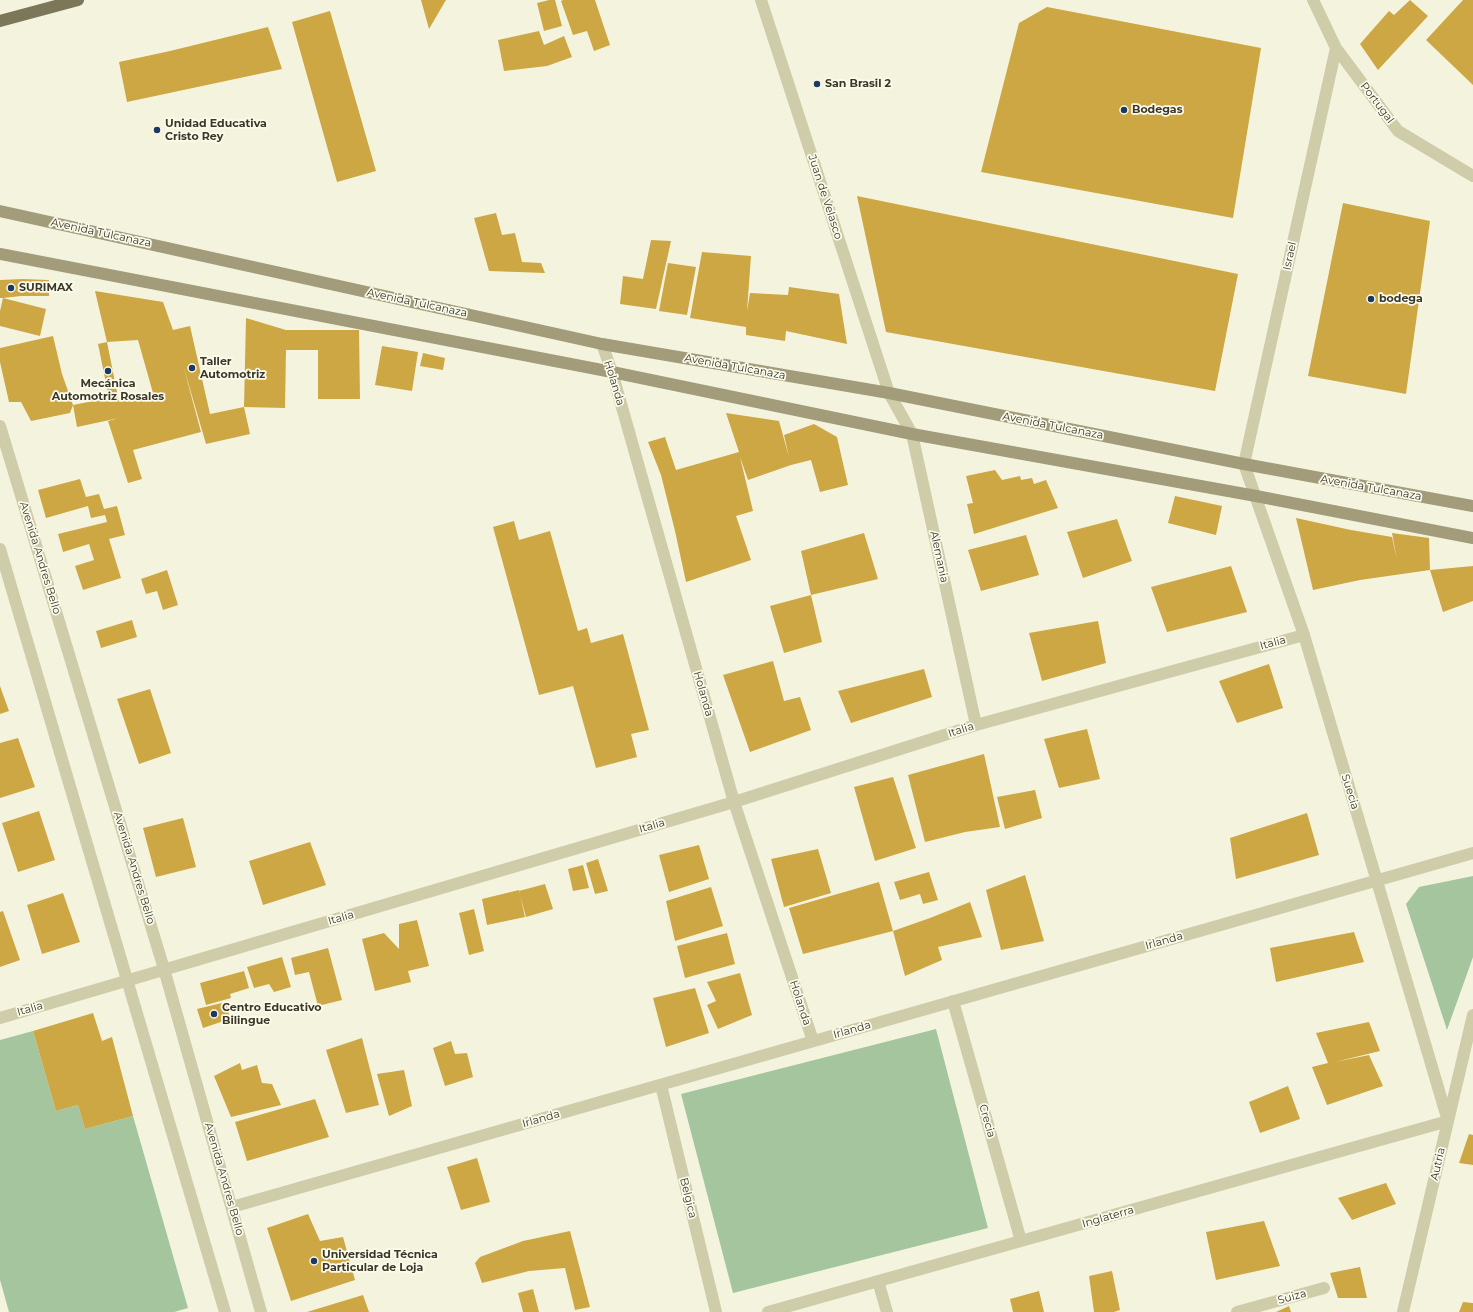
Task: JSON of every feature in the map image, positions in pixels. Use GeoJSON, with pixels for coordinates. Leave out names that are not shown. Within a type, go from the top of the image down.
{"type":"FeatureCollection","features":[{"type":"Feature","properties":{"kind":"main road"},"geometry":{"type":"LineString","coordinates":[[0,21],[78,0]]}},
{"type":"Feature","properties":{"kind":"street","name":"Juan de Velasco"},"geometry":{"type":"LineString","coordinates":[[761,0],[889,393]]}},
{"type":"Feature","properties":{"kind":"street","name":"Portugal"},"geometry":{"type":"LineString","coordinates":[[1312,0],[1336,48],[1398,131],[1473,176]]}},
{"type":"Feature","properties":{"kind":"street","name":"Israel"},"geometry":{"type":"LineString","coordinates":[[1244,464],[1336,48]]}},
{"type":"Feature","properties":{"kind":"street","name":"Avenida Tulcanaza"},"geometry":{"type":"LineString","coordinates":[[0,211],[602,344],[889,393],[1244,464],[1473,506]]}},
{"type":"Feature","properties":{"kind":"street"},"geometry":{"type":"LineString","coordinates":[[0,254],[612,372],[912,434],[1256,496],[1473,538]]}},
{"type":"Feature","properties":{"kind":"street","name":"Holanda"},"geometry":{"type":"LineString","coordinates":[[602,344],[612,372],[734,802],[813,1041]]}},
{"type":"Feature","properties":{"kind":"street","name":"Alemania"},"geometry":{"type":"LineString","coordinates":[[889,393],[912,434],[976,725]]}},
{"type":"Feature","properties":{"kind":"street","name":"Avenida Andres Bello"},"geometry":{"type":"LineString","coordinates":[[0,426],[2,444],[164,970],[261,1312]]}},
{"type":"Feature","properties":{"kind":"street","name":"Suecia"},"geometry":{"type":"LineString","coordinates":[[1244,464],[1304,635],[1448,1121]]}},
{"type":"Feature","properties":{"kind":"street"},"geometry":{"type":"LineString","coordinates":[[0,549],[225,1312]]}},
{"type":"Feature","properties":{"kind":"street","name":"Italia"},"geometry":{"type":"LineString","coordinates":[[0,1018],[734,802],[976,725],[1304,635]]}},
{"type":"Feature","properties":{"kind":"street","name":"Irlanda"},"geometry":{"type":"LineString","coordinates":[[232,1207],[1473,854]]}},
{"type":"Feature","properties":{"kind":"street","name":"Crecia"},"geometry":{"type":"LineString","coordinates":[[953,1002],[1021,1241]]}},
{"type":"Feature","properties":{"kind":"street","name":"Autria"},"geometry":{"type":"LineString","coordinates":[[1403,1312],[1473,1015]]}},
{"type":"Feature","properties":{"kind":"street","name":"Belgica"},"geometry":{"type":"LineString","coordinates":[[661,1085],[716,1312]]}},
{"type":"Feature","properties":{"kind":"street","name":"Inglaterra"},"geometry":{"type":"LineString","coordinates":[[768,1312],[1448,1121]]}},
{"type":"Feature","properties":{"kind":"street"},"geometry":{"type":"LineString","coordinates":[[878,1281],[886,1312]]}},
{"type":"Feature","properties":{"kind":"street","name":"Suiza"},"geometry":{"type":"LineString","coordinates":[[1237,1312],[1324,1288]]}},
{"type":"Feature","properties":{"kind":"green space"},"geometry":{"type":"Polygon","coordinates":[[[1473,876],[1473,957],[1447,1030],[1406,904],[1419,887],[1473,876]]]}},
{"type":"Feature","properties":{"kind":"green space"},"geometry":{"type":"Polygon","coordinates":[[[936,1029],[988,1228],[733,1293],[681,1094],[936,1029]]]}},
{"type":"Feature","properties":{"kind":"green space"},"geometry":{"type":"Polygon","coordinates":[[[33,1031],[56,1111],[78,1105],[85,1129],[133,1116],[188,1308],[174,1312],[9,1312],[0,1280],[0,1040],[33,1031]]]}},
{"type":"Feature","properties":{"kind":"building"},"geometry":{"type":"Polygon","coordinates":[[[421,0],[446,0],[429,29],[421,0]]]}},
{"type":"Feature","properties":{"kind":"building"},"geometry":{"type":"Polygon","coordinates":[[[555,0],[562,26],[544,31],[537,3],[555,0]]]}},
{"type":"Feature","properties":{"kind":"building"},"geometry":{"type":"Polygon","coordinates":[[[595,0],[610,45],[594,51],[587,31],[573,35],[561,1],[595,0]]]}},
{"type":"Feature","properties":{"kind":"building"},"geometry":{"type":"Polygon","coordinates":[[[1410,0],[1428,16],[1378,70],[1360,44],[1389,11],[1394,15],[1410,0]]]}},
{"type":"Feature","properties":{"kind":"building"},"geometry":{"type":"Polygon","coordinates":[[[1463,0],[1473,0],[1473,85],[1426,40],[1463,0]]]}},
{"type":"Feature","properties":{"kind":"building","name":"Bodegas"},"geometry":{"type":"Polygon","coordinates":[[[1047,7],[1261,48],[1233,218],[981,172],[1019,23],[1047,7]]]}},
{"type":"Feature","properties":{"kind":"building"},"geometry":{"type":"Polygon","coordinates":[[[330,11],[376,171],[337,182],[292,22],[330,11]]]}},
{"type":"Feature","properties":{"kind":"building"},"geometry":{"type":"Polygon","coordinates":[[[268,27],[282,69],[127,102],[119,62],[268,27]]]}},
{"type":"Feature","properties":{"kind":"building"},"geometry":{"type":"Polygon","coordinates":[[[539,31],[544,45],[564,36],[572,57],[547,66],[504,71],[498,40],[539,31]]]}},
{"type":"Feature","properties":{"kind":"building"},"geometry":{"type":"Polygon","coordinates":[[[857,196],[1238,274],[1215,391],[886,332],[857,196]]]}},
{"type":"Feature","properties":{"kind":"building","name":"bodega"},"geometry":{"type":"Polygon","coordinates":[[[1343,203],[1430,221],[1406,394],[1308,376],[1343,203]]]}},
{"type":"Feature","properties":{"kind":"building"},"geometry":{"type":"Polygon","coordinates":[[[496,213],[502,235],[515,233],[522,262],[541,263],[545,273],[489,271],[474,218],[496,213]]]}},
{"type":"Feature","properties":{"kind":"building"},"geometry":{"type":"Polygon","coordinates":[[[651,240],[671,241],[656,309],[620,304],[623,276],[643,279],[651,240]]]}},
{"type":"Feature","properties":{"kind":"building"},"geometry":{"type":"Polygon","coordinates":[[[702,252],[751,256],[747,311],[750,293],[788,295],[789,287],[839,294],[847,344],[786,331],[785,341],[746,335],[746,327],[690,318],[702,252]]]}},
{"type":"Feature","properties":{"kind":"building"},"geometry":{"type":"Polygon","coordinates":[[[668,263],[696,267],[687,315],[659,311],[668,263]]]}},
{"type":"Feature","properties":{"kind":"building"},"geometry":{"type":"Polygon","coordinates":[[[0,280],[49,280],[49,296],[0,298],[0,280]]]}},
{"type":"Feature","properties":{"kind":"building"},"geometry":{"type":"Polygon","coordinates":[[[95,291],[163,302],[173,330],[190,326],[210,414],[244,407],[250,434],[206,444],[183,365],[201,432],[133,450],[142,479],[128,483],[108,421],[119,418],[77,427],[73,405],[109,398],[98,344],[107,342],[95,291]],[[138,340],[107,342],[119,402],[153,393],[138,340]]]}},
{"type":"Feature","properties":{"kind":"building"},"geometry":{"type":"Polygon","coordinates":[[[3,298],[46,309],[40,336],[0,326],[0,311],[3,298]]]}},
{"type":"Feature","properties":{"kind":"building"},"geometry":{"type":"Polygon","coordinates":[[[246,318],[286,330],[359,330],[360,399],[318,399],[318,350],[286,350],[285,408],[244,407],[246,318]]]}},
{"type":"Feature","properties":{"kind":"building"},"geometry":{"type":"Polygon","coordinates":[[[53,336],[62,374],[73,405],[70,413],[31,421],[21,402],[9,402],[0,362],[0,348],[53,336]]]}},
{"type":"Feature","properties":{"kind":"building"},"geometry":{"type":"Polygon","coordinates":[[[382,346],[418,352],[412,391],[375,385],[382,346]]]}},
{"type":"Feature","properties":{"kind":"building"},"geometry":{"type":"Polygon","coordinates":[[[423,353],[445,358],[443,370],[420,366],[423,353]]]}},
{"type":"Feature","properties":{"kind":"building"},"geometry":{"type":"Polygon","coordinates":[[[726,413],[779,421],[789,457],[784,435],[814,424],[837,437],[848,485],[820,492],[811,460],[791,465],[748,480],[740,457],[753,511],[736,516],[751,560],[686,582],[661,475],[648,442],[665,437],[676,470],[739,452],[726,413]]]}},
{"type":"Feature","properties":{"kind":"building"},"geometry":{"type":"Polygon","coordinates":[[[995,470],[1002,480],[1020,476],[1021,480],[1032,478],[1034,484],[1046,480],[1058,508],[974,534],[967,504],[973,503],[966,476],[995,470]]]}},
{"type":"Feature","properties":{"kind":"building"},"geometry":{"type":"Polygon","coordinates":[[[80,479],[86,497],[99,494],[104,509],[117,506],[125,535],[109,539],[121,578],[83,590],[75,566],[94,560],[89,544],[63,552],[58,534],[107,522],[105,515],[91,518],[88,506],[46,518],[38,490],[80,479]]]}},
{"type":"Feature","properties":{"kind":"building"},"geometry":{"type":"Polygon","coordinates":[[[1175,496],[1222,506],[1216,535],[1168,523],[1175,496]]]}},
{"type":"Feature","properties":{"kind":"building"},"geometry":{"type":"Polygon","coordinates":[[[1296,518],[1392,537],[1397,560],[1392,533],[1429,538],[1430,570],[1360,580],[1313,590],[1296,518]]]}},
{"type":"Feature","properties":{"kind":"building"},"geometry":{"type":"Polygon","coordinates":[[[1117,519],[1132,561],[1083,578],[1067,532],[1117,519]]]}},
{"type":"Feature","properties":{"kind":"building"},"geometry":{"type":"Polygon","coordinates":[[[514,521],[519,540],[550,531],[578,631],[587,628],[591,643],[623,634],[649,730],[631,734],[637,757],[596,768],[573,686],[539,695],[493,527],[514,521]]]}},
{"type":"Feature","properties":{"kind":"building"},"geometry":{"type":"Polygon","coordinates":[[[864,533],[878,579],[811,595],[801,551],[864,533]]]}},
{"type":"Feature","properties":{"kind":"building"},"geometry":{"type":"Polygon","coordinates":[[[1026,535],[1039,575],[981,591],[968,550],[1026,535]]]}},
{"type":"Feature","properties":{"kind":"building"},"geometry":{"type":"Polygon","coordinates":[[[1231,566],[1247,612],[1167,632],[1151,587],[1231,566]]]}},
{"type":"Feature","properties":{"kind":"building"},"geometry":{"type":"Polygon","coordinates":[[[1473,566],[1473,601],[1443,612],[1430,570],[1473,566]]]}},
{"type":"Feature","properties":{"kind":"building"},"geometry":{"type":"Polygon","coordinates":[[[167,570],[178,605],[163,610],[157,591],[146,594],[141,579],[167,570]]]}},
{"type":"Feature","properties":{"kind":"building"},"geometry":{"type":"Polygon","coordinates":[[[811,595],[822,642],[784,653],[770,606],[811,595]]]}},
{"type":"Feature","properties":{"kind":"building"},"geometry":{"type":"Polygon","coordinates":[[[132,620],[137,637],[101,648],[96,631],[132,620]]]}},
{"type":"Feature","properties":{"kind":"building"},"geometry":{"type":"Polygon","coordinates":[[[1098,621],[1106,663],[1042,681],[1029,633],[1098,621]]]}},
{"type":"Feature","properties":{"kind":"building"},"geometry":{"type":"Polygon","coordinates":[[[773,661],[784,701],[800,697],[811,730],[750,752],[723,675],[773,661]]]}},
{"type":"Feature","properties":{"kind":"building"},"geometry":{"type":"Polygon","coordinates":[[[1269,664],[1283,708],[1237,723],[1219,681],[1269,664]]]}},
{"type":"Feature","properties":{"kind":"building"},"geometry":{"type":"Polygon","coordinates":[[[924,669],[932,697],[851,723],[838,691],[924,669]]]}},
{"type":"Feature","properties":{"kind":"building"},"geometry":{"type":"Polygon","coordinates":[[[0,686],[9,711],[0,714],[0,686]]]}},
{"type":"Feature","properties":{"kind":"building"},"geometry":{"type":"Polygon","coordinates":[[[150,689],[171,753],[139,764],[117,699],[150,689]]]}},
{"type":"Feature","properties":{"kind":"building"},"geometry":{"type":"Polygon","coordinates":[[[1087,729],[1100,779],[1059,788],[1044,739],[1087,729]]]}},
{"type":"Feature","properties":{"kind":"building"},"geometry":{"type":"Polygon","coordinates":[[[18,738],[35,787],[0,798],[0,743],[18,738]]]}},
{"type":"Feature","properties":{"kind":"building"},"geometry":{"type":"Polygon","coordinates":[[[984,754],[1000,827],[965,832],[925,842],[908,775],[984,754]]]}},
{"type":"Feature","properties":{"kind":"building"},"geometry":{"type":"Polygon","coordinates":[[[893,777],[916,848],[875,861],[854,787],[893,777]]]}},
{"type":"Feature","properties":{"kind":"building"},"geometry":{"type":"Polygon","coordinates":[[[1035,790],[1042,818],[1005,829],[997,797],[1035,790]]]}},
{"type":"Feature","properties":{"kind":"building"},"geometry":{"type":"Polygon","coordinates":[[[39,811],[55,860],[18,872],[2,823],[39,811]]]}},
{"type":"Feature","properties":{"kind":"building"},"geometry":{"type":"Polygon","coordinates":[[[1307,813],[1319,855],[1236,879],[1230,838],[1307,813]]]}},
{"type":"Feature","properties":{"kind":"building"},"geometry":{"type":"Polygon","coordinates":[[[183,818],[196,867],[156,877],[143,828],[183,818]]]}},
{"type":"Feature","properties":{"kind":"building"},"geometry":{"type":"Polygon","coordinates":[[[310,842],[326,885],[263,905],[249,861],[310,842]]]}},
{"type":"Feature","properties":{"kind":"building"},"geometry":{"type":"Polygon","coordinates":[[[699,845],[709,879],[669,892],[659,855],[699,845]]]}},
{"type":"Feature","properties":{"kind":"building"},"geometry":{"type":"Polygon","coordinates":[[[818,849],[831,893],[784,907],[771,859],[818,849]]]}},
{"type":"Feature","properties":{"kind":"building"},"geometry":{"type":"Polygon","coordinates":[[[598,859],[608,891],[595,894],[586,863],[598,859]]]}},
{"type":"Feature","properties":{"kind":"building"},"geometry":{"type":"Polygon","coordinates":[[[583,865],[589,888],[573,891],[568,869],[583,865]]]}},
{"type":"Feature","properties":{"kind":"building"},"geometry":{"type":"Polygon","coordinates":[[[929,872],[938,900],[923,904],[920,894],[900,900],[894,882],[929,872]]]}},
{"type":"Feature","properties":{"kind":"building"},"geometry":{"type":"Polygon","coordinates":[[[1025,875],[1044,941],[1001,950],[986,890],[1025,875]]]}},
{"type":"Feature","properties":{"kind":"building"},"geometry":{"type":"Polygon","coordinates":[[[879,882],[893,931],[803,954],[789,908],[879,882]]]}},
{"type":"Feature","properties":{"kind":"building"},"geometry":{"type":"Polygon","coordinates":[[[545,884],[553,909],[526,917],[519,891],[545,884]]]}},
{"type":"Feature","properties":{"kind":"building"},"geometry":{"type":"Polygon","coordinates":[[[711,887],[723,926],[675,941],[666,901],[711,887]]]}},
{"type":"Feature","properties":{"kind":"building"},"geometry":{"type":"Polygon","coordinates":[[[519,890],[525,917],[487,925],[482,899],[519,890]]]}},
{"type":"Feature","properties":{"kind":"building"},"geometry":{"type":"Polygon","coordinates":[[[63,893],[80,942],[42,954],[27,905],[63,893]]]}},
{"type":"Feature","properties":{"kind":"building"},"geometry":{"type":"Polygon","coordinates":[[[970,902],[982,937],[938,947],[942,960],[905,976],[893,931],[970,902]]]}},
{"type":"Feature","properties":{"kind":"building"},"geometry":{"type":"Polygon","coordinates":[[[474,909],[484,951],[469,955],[459,913],[474,909]]]}},
{"type":"Feature","properties":{"kind":"building"},"geometry":{"type":"Polygon","coordinates":[[[3,911],[20,960],[0,967],[0,912],[3,911]]]}},
{"type":"Feature","properties":{"kind":"building"},"geometry":{"type":"Polygon","coordinates":[[[417,920],[429,966],[408,971],[411,982],[375,991],[362,939],[384,933],[399,949],[399,924],[417,920]]]}},
{"type":"Feature","properties":{"kind":"building"},"geometry":{"type":"Polygon","coordinates":[[[1354,932],[1364,962],[1276,982],[1270,948],[1354,932]]]}},
{"type":"Feature","properties":{"kind":"building"},"geometry":{"type":"Polygon","coordinates":[[[727,933],[735,964],[685,978],[677,946],[727,933]]]}},
{"type":"Feature","properties":{"kind":"building"},"geometry":{"type":"Polygon","coordinates":[[[328,948],[342,1000],[318,1006],[309,972],[295,975],[291,958],[328,948]]]}},
{"type":"Feature","properties":{"kind":"building"},"geometry":{"type":"Polygon","coordinates":[[[282,957],[291,987],[274,992],[269,984],[254,988],[247,967],[282,957]]]}},
{"type":"Feature","properties":{"kind":"building"},"geometry":{"type":"Polygon","coordinates":[[[244,971],[249,988],[230,994],[231,998],[206,1005],[200,983],[244,971]]]}},
{"type":"Feature","properties":{"kind":"building"},"geometry":{"type":"Polygon","coordinates":[[[740,973],[752,1015],[718,1029],[707,1005],[716,1001],[707,982],[740,973]]]}},
{"type":"Feature","properties":{"kind":"building"},"geometry":{"type":"Polygon","coordinates":[[[695,988],[709,1033],[666,1047],[653,998],[695,988]]]}},
{"type":"Feature","properties":{"kind":"building","name":"Centro Educativo Bilingue"},"geometry":{"type":"Polygon","coordinates":[[[226,1002],[230,1019],[203,1028],[197,1009],[226,1002]]]}},
{"type":"Feature","properties":{"kind":"building"},"geometry":{"type":"Polygon","coordinates":[[[93,1013],[102,1041],[112,1037],[133,1116],[85,1129],[78,1105],[56,1111],[33,1031],[93,1013]]]}},
{"type":"Feature","properties":{"kind":"building"},"geometry":{"type":"Polygon","coordinates":[[[1369,1022],[1380,1051],[1335,1062],[1369,1055],[1383,1086],[1327,1105],[1312,1067],[1328,1063],[1316,1033],[1369,1022]]]}},
{"type":"Feature","properties":{"kind":"building"},"geometry":{"type":"Polygon","coordinates":[[[362,1038],[379,1105],[346,1113],[326,1050],[362,1038]]]}},
{"type":"Feature","properties":{"kind":"building"},"geometry":{"type":"Polygon","coordinates":[[[451,1041],[455,1054],[467,1053],[473,1077],[445,1086],[433,1048],[451,1041]]]}},
{"type":"Feature","properties":{"kind":"building"},"geometry":{"type":"Polygon","coordinates":[[[240,1063],[242,1070],[257,1065],[262,1083],[272,1084],[281,1105],[231,1117],[214,1076],[240,1063]]]}},
{"type":"Feature","properties":{"kind":"building"},"geometry":{"type":"Polygon","coordinates":[[[404,1070],[412,1106],[389,1116],[377,1074],[404,1070]]]}},
{"type":"Feature","properties":{"kind":"building"},"geometry":{"type":"Polygon","coordinates":[[[1288,1086],[1300,1119],[1260,1133],[1249,1102],[1288,1086]]]}},
{"type":"Feature","properties":{"kind":"building"},"geometry":{"type":"Polygon","coordinates":[[[315,1099],[329,1137],[247,1161],[235,1122],[315,1099]]]}},
{"type":"Feature","properties":{"kind":"building"},"geometry":{"type":"Polygon","coordinates":[[[1469,1134],[1473,1135],[1473,1165],[1459,1163],[1469,1134]]]}},
{"type":"Feature","properties":{"kind":"building"},"geometry":{"type":"Polygon","coordinates":[[[477,1158],[490,1202],[461,1210],[447,1167],[477,1158]]]}},
{"type":"Feature","properties":{"kind":"building"},"geometry":{"type":"Polygon","coordinates":[[[1386,1183],[1396,1204],[1352,1220],[1338,1198],[1386,1183]]]}},
{"type":"Feature","properties":{"kind":"building","name":"Universidad Técnica Particular de Loja"},"geometry":{"type":"Polygon","coordinates":[[[308,1214],[320,1241],[343,1237],[355,1280],[291,1301],[267,1228],[308,1214]]]}},
{"type":"Feature","properties":{"kind":"building"},"geometry":{"type":"Polygon","coordinates":[[[1264,1221],[1280,1266],[1216,1280],[1206,1232],[1264,1221]]]}},
{"type":"Feature","properties":{"kind":"building"},"geometry":{"type":"Polygon","coordinates":[[[570,1231],[590,1307],[575,1310],[565,1268],[529,1271],[482,1283],[475,1263],[480,1257],[523,1241],[570,1231]]]}},
{"type":"Feature","properties":{"kind":"building"},"geometry":{"type":"Polygon","coordinates":[[[1360,1267],[1367,1298],[1338,1298],[1330,1273],[1360,1267]]]}},
{"type":"Feature","properties":{"kind":"building"},"geometry":{"type":"Polygon","coordinates":[[[1112,1271],[1120,1310],[1114,1312],[1094,1312],[1089,1276],[1112,1271]]]}},
{"type":"Feature","properties":{"kind":"building"},"geometry":{"type":"Polygon","coordinates":[[[533,1289],[539,1312],[523,1312],[518,1293],[533,1289]]]}},
{"type":"Feature","properties":{"kind":"building"},"geometry":{"type":"Polygon","coordinates":[[[1039,1291],[1044,1312],[1013,1312],[1010,1299],[1039,1291]]]}},
{"type":"Feature","properties":{"kind":"building"},"geometry":{"type":"Polygon","coordinates":[[[363,1295],[369,1312],[307,1312],[363,1295]]]}},
{"type":"Feature","properties":{"kind":"building"},"geometry":{"type":"Polygon","coordinates":[[[1463,1302],[1473,1303],[1473,1312],[1459,1312],[1463,1302]]]}},
{"type":"Feature","properties":{"kind":"building"},"geometry":{"type":"Polygon","coordinates":[[[1289,1306],[1291,1312],[1276,1312],[1289,1306]]]}},
{"type":"Feature","properties":{"kind":"place","name":"San Brasil 2"},"geometry":{"type":"Point","coordinates":[817,84]}},
{"type":"Feature","properties":{"kind":"place","name":"Bodegas"},"geometry":{"type":"Point","coordinates":[1124,110]}},
{"type":"Feature","properties":{"kind":"place","name":"Unidad Educativa Cristo Rey"},"geometry":{"type":"Point","coordinates":[157,130]}},
{"type":"Feature","properties":{"kind":"place","name":"SURIMAX"},"geometry":{"type":"Point","coordinates":[11,288]}},
{"type":"Feature","properties":{"kind":"place","name":"bodega"},"geometry":{"type":"Point","coordinates":[1371,299]}},
{"type":"Feature","properties":{"kind":"place","name":"Taller Automotriz"},"geometry":{"type":"Point","coordinates":[192,368]}},
{"type":"Feature","properties":{"kind":"place","name":"Mecánica Automotriz Rosales"},"geometry":{"type":"Point","coordinates":[108,371]}},
{"type":"Feature","properties":{"kind":"place","name":"Centro Educativo Bilingue"},"geometry":{"type":"Point","coordinates":[214,1014]}},
{"type":"Feature","properties":{"kind":"place","name":"Universidad Técnica Particular de Loja"},"geometry":{"type":"Point","coordinates":[314,1261]}}]}
